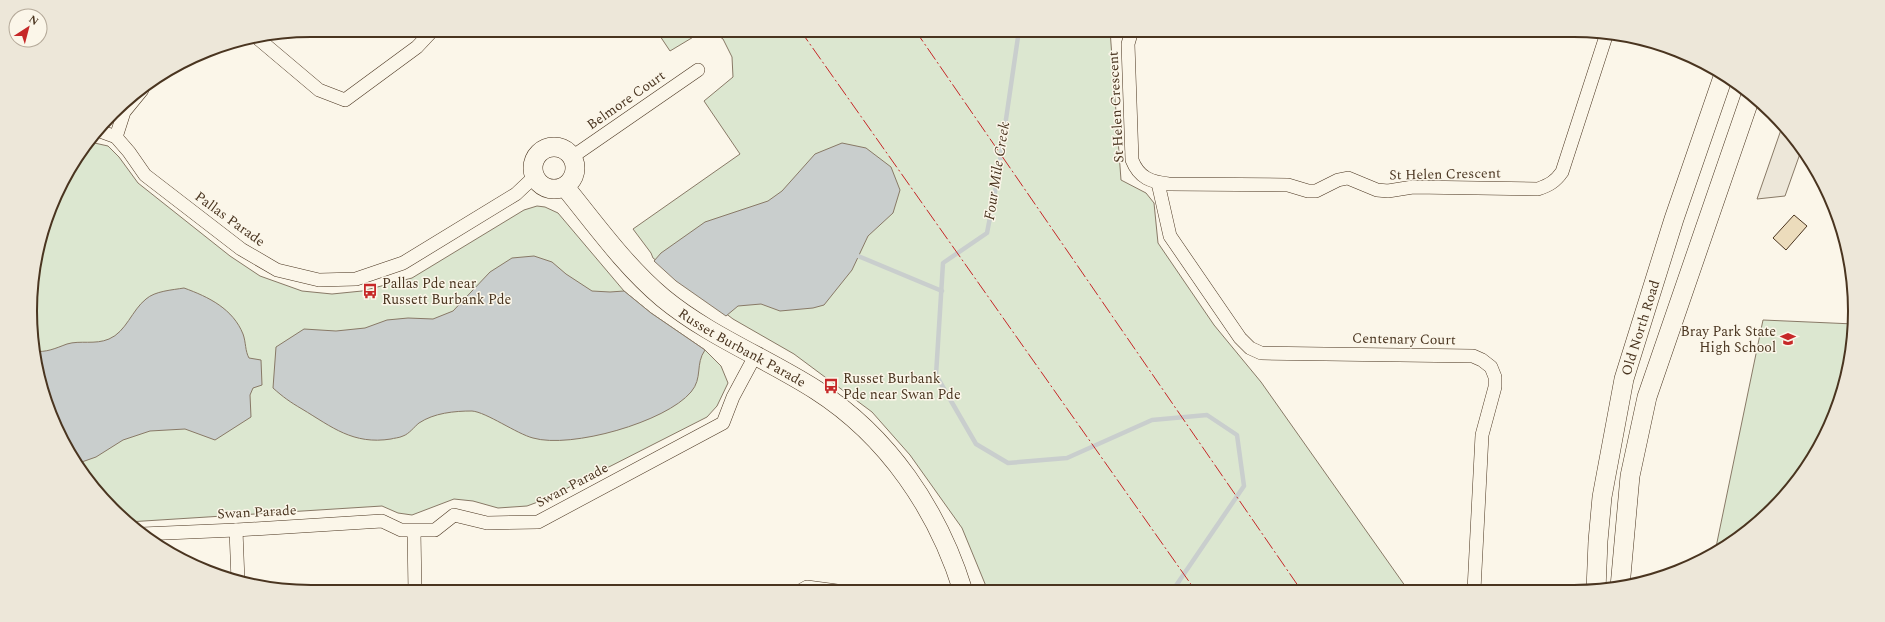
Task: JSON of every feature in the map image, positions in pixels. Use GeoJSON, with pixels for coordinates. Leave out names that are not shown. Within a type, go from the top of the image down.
{"type":"FeatureCollection","features":[{"type":"Feature","properties":{"kind":"main road","name":"Old North Road"},"geometry":{"type":"LineString","coordinates":[[1596,584],[1602,497],[1624,379],[1671,227],[1722,80]]}},
{"type":"Feature","properties":{"kind":"main road","name":"Old North Road"},"geometry":{"type":"LineString","coordinates":[[1621,581],[1630,476],[1647,397],[1749,100]]}},
{"type":"Feature","properties":{"kind":"main road"},"geometry":{"type":"LineString","coordinates":[[558,147],[564,149],[572,157],[575,164],[574,177],[565,187],[558,189],[544,188],[534,178],[533,163],[536,156],[546,148],[558,147]]}},
{"type":"Feature","properties":{"kind":"main road","name":"Russet Burbank Parade"},"geometry":{"type":"LineString","coordinates":[[565,187],[638,276],[689,317],[816,390],[844,410],[870,434],[896,463],[919,495],[937,525],[955,566],[961,585]]}},
{"type":"Feature","properties":{"kind":"street"},"geometry":{"type":"LineString","coordinates":[[261,41],[319,90],[344,100],[417,47],[427,37]]}},
{"type":"Feature","properties":{"kind":"street","name":"St Helen Crescent"},"geometry":{"type":"LineString","coordinates":[[1130,37],[1128,44],[1132,160],[1135,168],[1142,176],[1158,183],[1288,185],[1308,191],[1316,191],[1338,180],[1348,178],[1377,190],[1388,191],[1413,187],[1538,189],[1556,181],[1562,172],[1605,39]]}},
{"type":"Feature","properties":{"kind":"street","name":"Belmore Court"},"geometry":{"type":"LineString","coordinates":[[572,157],[698,70]]}},
{"type":"Feature","properties":{"kind":"street"},"geometry":{"type":"LineString","coordinates":[[116,137],[124,112],[129,106]]}},
{"type":"Feature","properties":{"kind":"street","name":"Pallas Parade"},"geometry":{"type":"LineString","coordinates":[[103,132],[116,137],[129,152],[145,175],[241,249],[277,270],[319,280],[356,279],[404,263],[516,194],[534,178]]}},
{"type":"Feature","properties":{"kind":"street","name":"Centenary Court"},"geometry":{"type":"LineString","coordinates":[[1158,183],[1170,236],[1240,338],[1261,353],[1473,356],[1482,360],[1491,367],[1495,377],[1495,387],[1482,435],[1474,585]]}},
{"type":"Feature","properties":{"kind":"street","name":"Centenary Court"},"geometry":{"type":"LineString","coordinates":[[1166,213],[1175,184]]}},
{"type":"Feature","properties":{"kind":"street","name":"Swan Parade"},"geometry":{"type":"LineString","coordinates":[[152,534],[236,530],[382,520],[401,530],[435,530],[454,515],[487,523],[538,522],[723,423],[733,397],[755,356]]}},
{"type":"Feature","properties":{"kind":"street"},"geometry":{"type":"LineString","coordinates":[[236,530],[238,575]]}},
{"type":"Feature","properties":{"kind":"street"},"geometry":{"type":"LineString","coordinates":[[414,531],[415,585]]}},
{"type":"Feature","properties":{"kind":"green space"},"geometry":{"type":"Polygon","coordinates":[[[661,37],[693,37],[670,51],[661,37]]]}},
{"type":"Feature","properties":{"kind":"green space"},"geometry":{"type":"Polygon","coordinates":[[[720,37],[1111,37],[1121,180],[1146,193],[1154,203],[1158,243],[1214,325],[1261,382],[1404,585],[986,585],[962,528],[910,455],[872,412],[794,354],[733,319],[653,258],[633,229],[740,154],[704,101],[733,77],[732,57],[723,39],[720,37]]]}},
{"type":"Feature","properties":{"kind":"green space"},"geometry":{"type":"Polygon","coordinates":[[[95,143],[108,146],[119,157],[138,183],[230,256],[260,276],[302,291],[332,294],[362,291],[412,278],[524,210],[537,206],[545,207],[558,213],[624,291],[651,313],[705,350],[721,366],[728,383],[717,406],[707,417],[546,499],[527,506],[498,508],[473,501],[454,499],[412,515],[398,513],[382,506],[136,522],[105,492],[83,463],[65,432],[58,416],[46,382],[42,364],[39,347],[37,311],[39,275],[46,240],[65,190],[83,159],[95,143]]]}},
{"type":"Feature","properties":{"kind":"green space"},"geometry":{"type":"Polygon","coordinates":[[[1763,320],[1847,324],[1846,347],[1839,382],[1827,416],[1811,448],[1791,478],[1768,505],[1741,528],[1717,545],[1763,320]]]}},
{"type":"Feature","properties":{"kind":"shaded area"},"geometry":{"type":"Polygon","coordinates":[[[1781,131],[1799,155],[1785,196],[1757,199],[1781,131]]]}},
{"type":"Feature","properties":{"kind":"shaded area"},"geometry":{"type":"Polygon","coordinates":[[[842,143],[866,148],[891,167],[900,190],[893,213],[868,236],[852,270],[824,305],[813,308],[780,311],[761,304],[738,306],[726,316],[676,281],[654,261],[661,253],[705,222],[768,201],[782,191],[815,154],[842,143]]]}},
{"type":"Feature","properties":{"kind":"shaded area"},"geometry":{"type":"Polygon","coordinates":[[[534,256],[552,262],[566,274],[592,291],[624,291],[651,313],[705,350],[700,360],[697,382],[691,392],[679,403],[640,423],[593,436],[570,440],[533,438],[478,412],[465,411],[444,413],[431,417],[419,423],[403,436],[377,440],[354,437],[333,428],[290,402],[273,388],[276,347],[304,329],[336,331],[365,328],[387,320],[408,318],[433,319],[453,311],[490,272],[512,258],[534,256]]]}},
{"type":"Feature","properties":{"kind":"shaded area"},"geometry":{"type":"Polygon","coordinates":[[[184,288],[202,295],[227,311],[239,325],[245,340],[249,358],[261,360],[262,385],[253,388],[250,395],[251,417],[215,440],[185,429],[150,431],[123,440],[96,457],[82,462],[65,432],[58,416],[46,382],[40,351],[47,351],[72,343],[98,342],[109,339],[120,331],[146,299],[154,294],[184,288]]]}},
{"type":"Feature","properties":{"kind":"building"},"geometry":{"type":"Polygon","coordinates":[[[1794,215],[1807,226],[1786,250],[1773,238],[1794,215]]]}},
{"type":"Feature","properties":{"kind":"waterway","name":"Four Mile Creek"},"geometry":{"type":"LineString","coordinates":[[1018,37],[997,181],[987,233],[943,263],[936,375],[976,444],[1008,463],[1067,458],[1152,420],[1207,415],[1237,435],[1244,486],[1176,585]]}},
{"type":"Feature","properties":{"kind":"waterway"},"geometry":{"type":"LineString","coordinates":[[858,256],[942,291]]}},
{"type":"Feature","properties":{"kind":"power"},"geometry":{"type":"LineString","coordinates":[[805,37],[1191,585]]}},
{"type":"Feature","properties":{"kind":"power"},"geometry":{"type":"LineString","coordinates":[[920,37],[1298,585]]}},
{"type":"Feature","properties":{"kind":"place","name":"Pallas Pde near Russett Burbank Pde"},"geometry":{"type":"Point","coordinates":[370,291]}},
{"type":"Feature","properties":{"kind":"place","name":"Bray Park State High School"},"geometry":{"type":"Point","coordinates":[1788,339]}},
{"type":"Feature","properties":{"kind":"place","name":"Russet Burbank Pde near Swan Pde"},"geometry":{"type":"Point","coordinates":[831,386]}}]}
